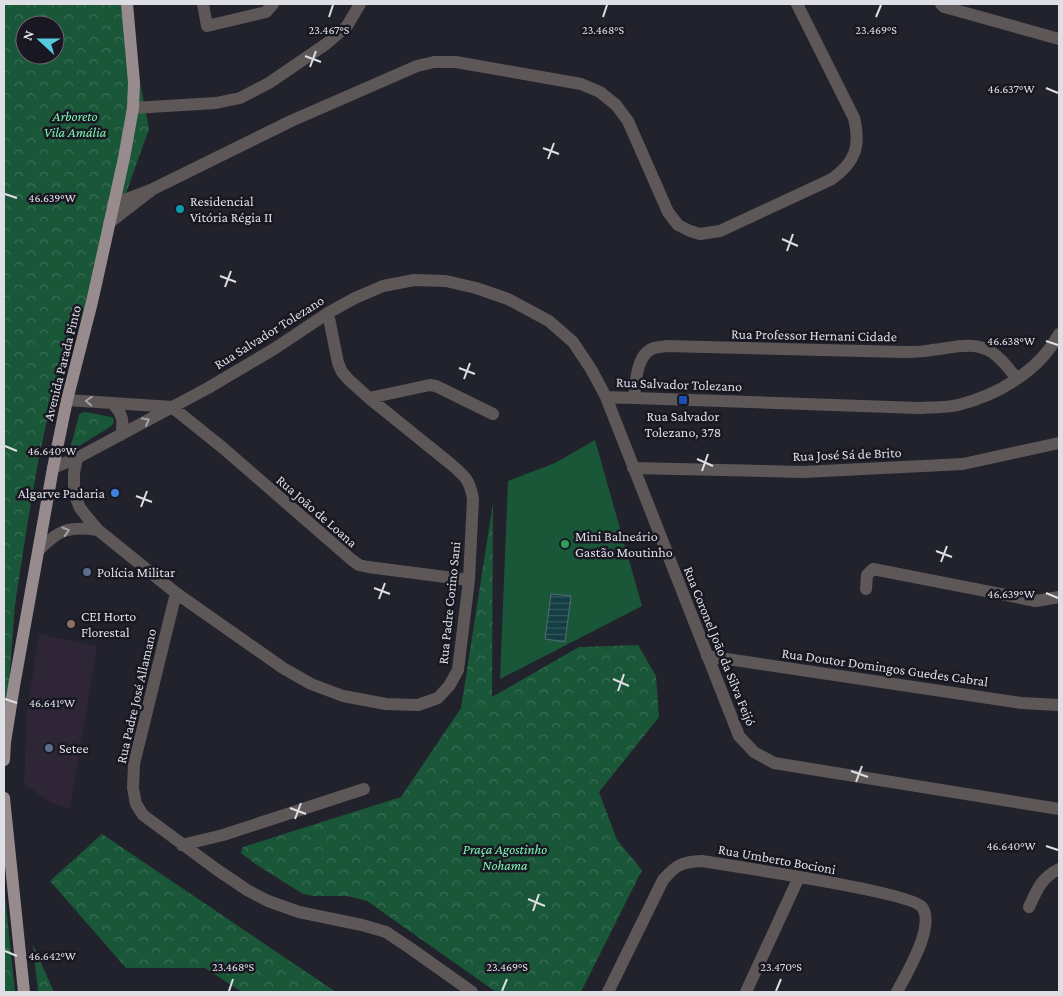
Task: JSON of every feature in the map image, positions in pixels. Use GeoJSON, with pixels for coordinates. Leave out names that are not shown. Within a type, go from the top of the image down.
{"type":"FeatureCollection","features":[{"type":"Feature","properties":{"kind":"main road","name":"Avenida Parada Pinto"},"geometry":{"type":"LineString","coordinates":[[4,760],[8,718],[53,468],[67,400],[92,302],[124,158],[133,108],[134,82],[127,4]]}},
{"type":"Feature","properties":{"kind":"main road"},"geometry":{"type":"LineString","coordinates":[[4,798],[24,992]]}},
{"type":"Feature","properties":{"kind":"street"},"geometry":{"type":"LineString","coordinates":[[203,4],[207,26],[266,12],[273,4]]}},
{"type":"Feature","properties":{"kind":"street"},"geometry":{"type":"LineString","coordinates":[[133,108],[216,103],[240,98],[269,83],[326,44],[347,26],[360,4]]}},
{"type":"Feature","properties":{"kind":"street"},"geometry":{"type":"LineString","coordinates":[[113,204],[153,190],[291,121],[417,66],[434,62],[456,62],[581,84],[600,92],[616,105],[628,121],[668,212],[678,225],[690,232],[700,234],[720,231],[832,180],[844,170],[853,158],[857,144],[857,130],[854,118],[797,4]]}},
{"type":"Feature","properties":{"kind":"street"},"geometry":{"type":"LineString","coordinates":[[941,4],[948,8],[1059,42]]}},
{"type":"Feature","properties":{"kind":"street"},"geometry":{"type":"LineString","coordinates":[[109,223],[153,190]]}},
{"type":"Feature","properties":{"kind":"street","name":"Rua Salvador Tolezano"},"geometry":{"type":"LineString","coordinates":[[53,468],[78,458],[208,388],[355,298],[383,286],[414,280],[446,281],[476,288],[508,299],[549,321],[573,342],[606,397],[919,408],[956,405],[986,395],[1017,380],[1037,364],[1059,334]]}},
{"type":"Feature","properties":{"kind":"street","name":"Rua Padre Corino Sani"},"geometry":{"type":"LineString","coordinates":[[78,458],[74,473],[76,498],[80,508],[98,530],[176,593],[283,668],[311,684],[343,696],[386,704],[418,706],[438,698],[449,686],[458,670],[469,580],[473,499],[471,487],[465,477],[452,465],[348,380],[338,363],[328,313]]}},
{"type":"Feature","properties":{"kind":"street","name":"Rua Professor Hernani Cidade"},"geometry":{"type":"LineString","coordinates":[[634,398],[640,362],[644,354],[653,348],[666,346],[904,352],[930,351],[966,346],[980,347],[992,352],[1001,360],[1017,380]]}},
{"type":"Feature","properties":{"kind":"street"},"geometry":{"type":"LineString","coordinates":[[369,398],[430,385],[436,386],[493,414]]}},
{"type":"Feature","properties":{"kind":"street","name":"Rua Coronel João da Silva Feijó"},"geometry":{"type":"LineString","coordinates":[[606,397],[739,736],[754,752],[774,763],[1059,809]]}},
{"type":"Feature","properties":{"kind":"street"},"geometry":{"type":"LineString","coordinates":[[67,400],[172,407]]}},
{"type":"Feature","properties":{"kind":"street"},"geometry":{"type":"LineString","coordinates":[[112,403],[118,409],[122,418],[123,427],[121,435]]}},
{"type":"Feature","properties":{"kind":"street","name":"Rua João de Loana"},"geometry":{"type":"LineString","coordinates":[[172,407],[223,448],[359,565],[469,580]]}},
{"type":"Feature","properties":{"kind":"street","name":"Rua José Sá de Brito"},"geometry":{"type":"LineString","coordinates":[[633,468],[803,472],[963,464],[1059,443]]}},
{"type":"Feature","properties":{"kind":"street"},"geometry":{"type":"LineString","coordinates":[[39,550],[59,532],[85,528],[98,530]]}},
{"type":"Feature","properties":{"kind":"street"},"geometry":{"type":"LineString","coordinates":[[866,589],[867,575],[873,569],[1036,601],[1059,597]]}},
{"type":"Feature","properties":{"kind":"street","name":"Rua Padre José Allamano"},"geometry":{"type":"LineString","coordinates":[[176,593],[134,764],[133,788],[136,804],[143,815],[182,845],[247,890],[268,901],[299,912],[386,932],[472,992]]}},
{"type":"Feature","properties":{"kind":"street","name":"Rua Doutor Domingos Guedes Cabral"},"geometry":{"type":"LineString","coordinates":[[707,656],[1021,703],[1059,705]]}},
{"type":"Feature","properties":{"kind":"street"},"geometry":{"type":"LineString","coordinates":[[182,845],[364,789]]}},
{"type":"Feature","properties":{"kind":"street","name":"Rua Umberto Bocioni"},"geometry":{"type":"LineString","coordinates":[[608,992],[663,880],[673,869],[687,862],[702,861],[892,895],[922,906],[926,918],[924,933],[916,956],[897,992]]}},
{"type":"Feature","properties":{"kind":"street"},"geometry":{"type":"LineString","coordinates":[[1029,907],[1042,882],[1059,869]]}},
{"type":"Feature","properties":{"kind":"street"},"geometry":{"type":"LineString","coordinates":[[746,992],[798,877]]}},
{"type":"Feature","properties":{"kind":"shaded area"},"geometry":{"type":"Polygon","coordinates":[[[551,594],[571,596],[565,642],[545,639],[551,594]]]}},
{"type":"Feature","properties":{"kind":"shaded area"},"geometry":{"type":"Polygon","coordinates":[[[39,634],[97,646],[70,809],[52,803],[24,784],[27,711],[39,634]]]}},
{"type":"Feature","properties":{"kind":"green space","name":"Arboreto Vila Amália"},"geometry":{"type":"Polygon","coordinates":[[[4,4],[125,4],[149,129],[51,402],[39,457],[15,605],[4,748],[4,4]]]}},
{"type":"Feature","properties":{"kind":"green space"},"geometry":{"type":"Polygon","coordinates":[[[86,412],[111,417],[114,419],[113,423],[110,427],[71,451],[79,415],[86,412]]]}},
{"type":"Feature","properties":{"kind":"green space","name":"Mini Balneário Gastão Moutinho"},"geometry":{"type":"Polygon","coordinates":[[[595,440],[642,606],[500,679],[508,481],[555,463],[595,440]]]}},
{"type":"Feature","properties":{"kind":"green space","name":"Praça Agostinho Nohama"},"geometry":{"type":"Polygon","coordinates":[[[493,503],[492,697],[579,647],[638,645],[656,676],[659,717],[599,792],[617,840],[642,870],[581,992],[496,992],[367,901],[347,896],[313,896],[303,894],[241,853],[243,847],[401,797],[461,708],[493,503]]]}},
{"type":"Feature","properties":{"kind":"green space"},"geometry":{"type":"Polygon","coordinates":[[[102,834],[336,992],[242,992],[205,968],[126,968],[50,881],[102,834]]]}},
{"type":"Feature","properties":{"kind":"green space"},"geometry":{"type":"Polygon","coordinates":[[[4,885],[15,992],[4,992],[4,885]]]}},
{"type":"Feature","properties":{"kind":"green space"},"geometry":{"type":"Polygon","coordinates":[[[33,945],[54,992],[38,992],[33,945]]]}},
{"type":"Feature","properties":{"kind":"place","name":"Residencial Vitória Régia II"},"geometry":{"type":"Point","coordinates":[180,209]}},
{"type":"Feature","properties":{"kind":"place","name":"Rua Salvador Tolezano, 378"},"geometry":{"type":"Point","coordinates":[683,400]}},
{"type":"Feature","properties":{"kind":"place","name":"Algarve Padaria"},"geometry":{"type":"Point","coordinates":[115,493]}},
{"type":"Feature","properties":{"kind":"place","name":"Mini Balneário Gastão Moutinho"},"geometry":{"type":"Point","coordinates":[565,544]}},
{"type":"Feature","properties":{"kind":"place","name":"Polícia Militar"},"geometry":{"type":"Point","coordinates":[87,572]}},
{"type":"Feature","properties":{"kind":"place","name":"CEI Horto Florestal"},"geometry":{"type":"Point","coordinates":[71,624]}},
{"type":"Feature","properties":{"kind":"place","name":"Setee"},"geometry":{"type":"Point","coordinates":[49,748]}}]}
